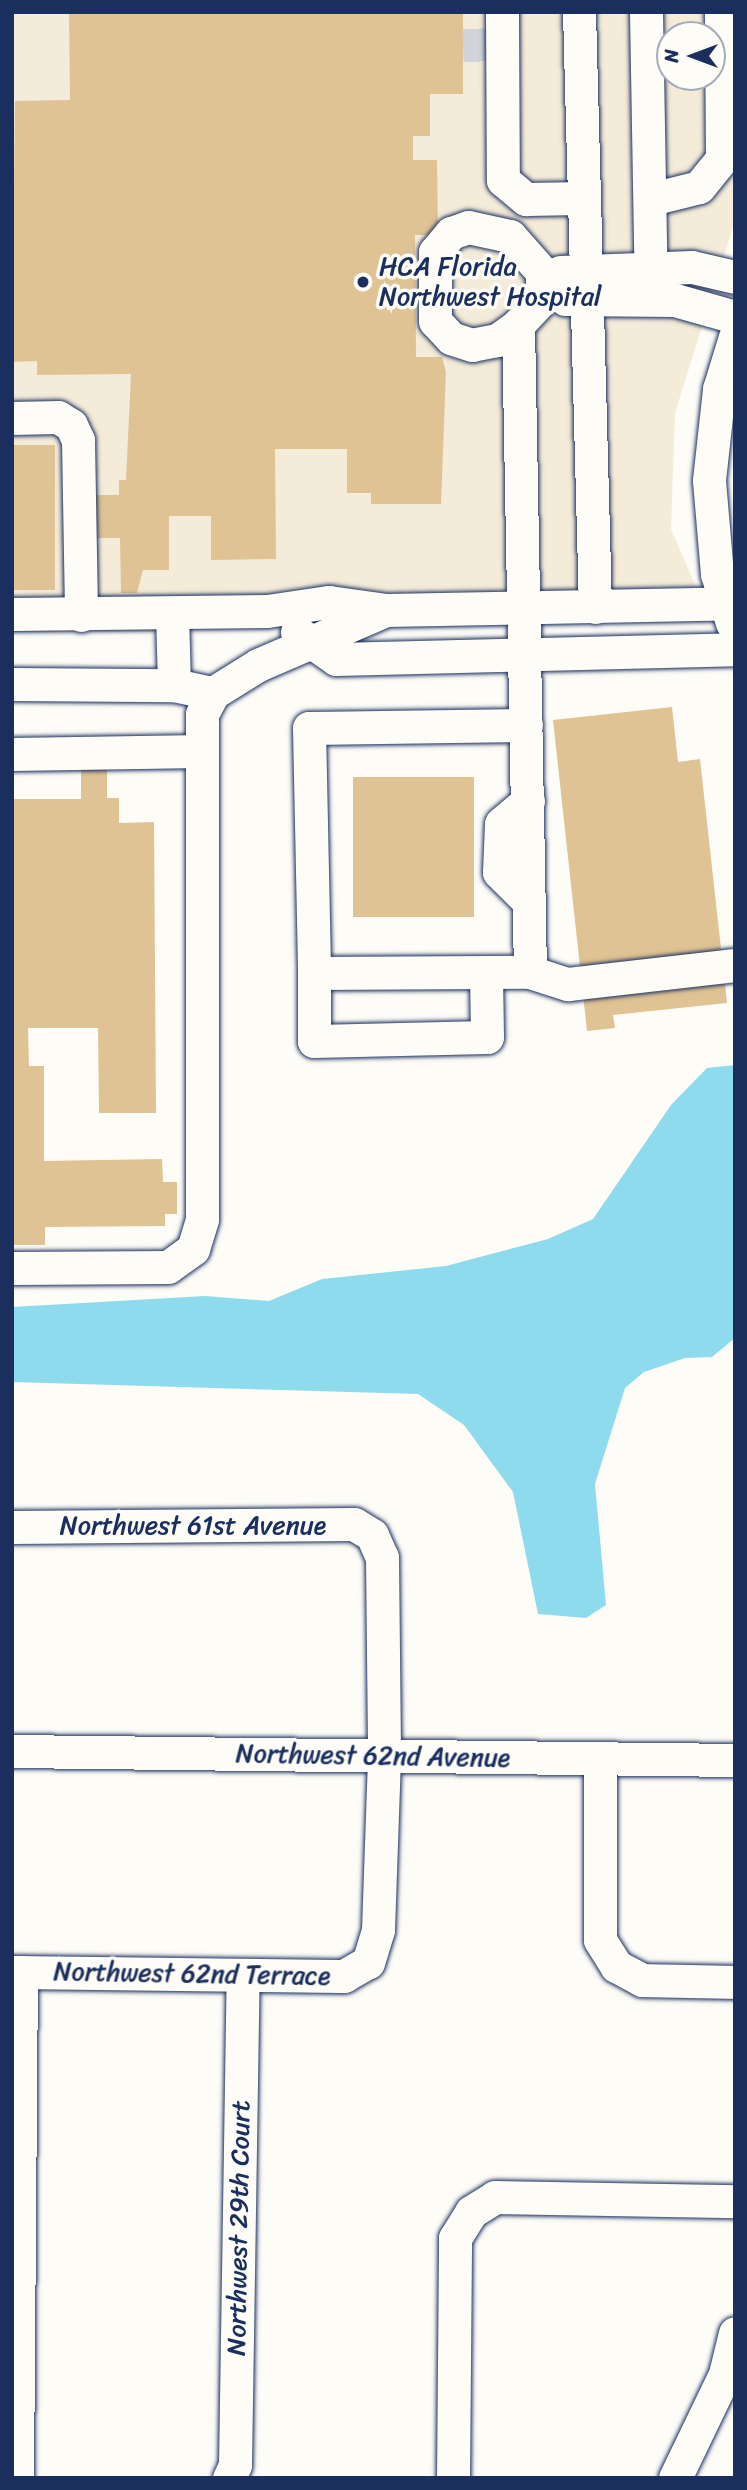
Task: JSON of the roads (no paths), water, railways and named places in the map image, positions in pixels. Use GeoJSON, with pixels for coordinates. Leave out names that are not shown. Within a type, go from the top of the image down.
{"type":"FeatureCollection","features":[{"type":"Feature","properties":{"kind":"street"},"geometry":{"type":"LineString","coordinates":[[579,12],[583,285],[591,314],[595,607]]}},
{"type":"Feature","properties":{"kind":"street"},"geometry":{"type":"LineString","coordinates":[[646,12],[651,284]]}},
{"type":"Feature","properties":{"kind":"street"},"geometry":{"type":"LineString","coordinates":[[651,199],[699,187],[722,159],[721,12]]}},
{"type":"Feature","properties":{"kind":"street"},"geometry":{"type":"LineString","coordinates":[[492,17],[491,76],[503,180],[526,199],[582,198]]}},
{"type":"Feature","properties":{"kind":"street"},"geometry":{"type":"LineString","coordinates":[[487,229],[510,236],[542,285],[518,325],[497,340],[471,345],[451,338],[435,321],[436,252],[451,233],[487,229]]}},
{"type":"Feature","properties":{"kind":"street"},"geometry":{"type":"LineString","coordinates":[[542,285],[651,284],[692,267],[735,278]]}},
{"type":"Feature","properties":{"kind":"street"},"geometry":{"type":"LineString","coordinates":[[651,284],[735,317]]}},
{"type":"Feature","properties":{"kind":"street"},"geometry":{"type":"LineString","coordinates":[[518,325],[530,972]]}},
{"type":"Feature","properties":{"kind":"street"},"geometry":{"type":"LineString","coordinates":[[12,614],[267,611],[329,602],[386,610],[595,607],[732,612],[717,574],[709,481],[719,389],[735,337]]}},
{"type":"Feature","properties":{"kind":"street"},"geometry":{"type":"LineString","coordinates":[[12,418],[58,417],[71,425],[78,440],[81,615]]}},
{"type":"Feature","properties":{"kind":"street"},"geometry":{"type":"LineString","coordinates":[[12,1268],[168,1267],[193,1249],[202,1219],[202,714],[213,693],[305,640],[337,634],[386,610]]}},
{"type":"Feature","properties":{"kind":"street"},"geometry":{"type":"LineString","coordinates":[[267,611],[305,640],[336,659],[735,649]]}},
{"type":"Feature","properties":{"kind":"street"},"geometry":{"type":"LineString","coordinates":[[172,613],[174,685]]}},
{"type":"Feature","properties":{"kind":"street"},"geometry":{"type":"LineString","coordinates":[[12,684],[174,685],[213,693]]}},
{"type":"Feature","properties":{"kind":"street"},"geometry":{"type":"LineString","coordinates":[[486,972],[487,1037],[314,1041],[309,728],[526,725]]}},
{"type":"Feature","properties":{"kind":"street"},"geometry":{"type":"LineString","coordinates":[[12,754],[202,751]]}},
{"type":"Feature","properties":{"kind":"street"},"geometry":{"type":"LineString","coordinates":[[314,973],[530,972],[568,984],[735,965]]}},
{"type":"Feature","properties":{"kind":"street","name":"Northwest 61st Avenue"},"geometry":{"type":"LineString","coordinates":[[12,1527],[354,1524],[372,1535],[382,1557],[384,1758]]}},
{"type":"Feature","properties":{"kind":"street","name":"Northwest 62nd Avenue"},"geometry":{"type":"LineString","coordinates":[[12,1751],[384,1758],[735,1760]]}},
{"type":"Feature","properties":{"kind":"street","name":"Northwest 62nd Terrace"},"geometry":{"type":"LineString","coordinates":[[17,1972],[344,1976],[368,1962],[378,1930],[384,1758]]}},
{"type":"Feature","properties":{"kind":"street"},"geometry":{"type":"LineString","coordinates":[[600,1758],[600,1940],[616,1966],[642,1980],[735,1982]]}},
{"type":"Feature","properties":{"kind":"street"},"geometry":{"type":"LineString","coordinates":[[17,1972],[18,2478]]}},
{"type":"Feature","properties":{"kind":"street","name":"Northwest 29th Court"},"geometry":{"type":"LineString","coordinates":[[229,2478],[235,2465],[243,1976]]}},
{"type":"Feature","properties":{"kind":"street"},"geometry":{"type":"LineString","coordinates":[[453,2478],[455,2238],[471,2212],[495,2197],[735,2201]]}},
{"type":"Feature","properties":{"kind":"street"},"geometry":{"type":"LineString","coordinates":[[675,2478],[725,2374],[735,2333]]}},
{"type":"Feature","properties":{"kind":"water"},"geometry":{"type":"Polygon","coordinates":[[[735,1065],[735,1338],[712,1357],[685,1358],[644,1372],[625,1388],[595,1484],[606,1605],[586,1618],[538,1614],[513,1492],[464,1425],[418,1394],[12,1382],[12,1307],[205,1296],[269,1301],[322,1279],[446,1266],[548,1239],[593,1219],[671,1105],[707,1068],[735,1065]]]}},
{"type":"Feature","properties":{"kind":"tunnel"},"geometry":{"type":"LineString","coordinates":[[479,28],[480,64]]}},
{"type":"Feature","properties":{"kind":"place","name":"HCA Florida Northwest Hospital"},"geometry":{"type":"Point","coordinates":[363,282]}}]}
